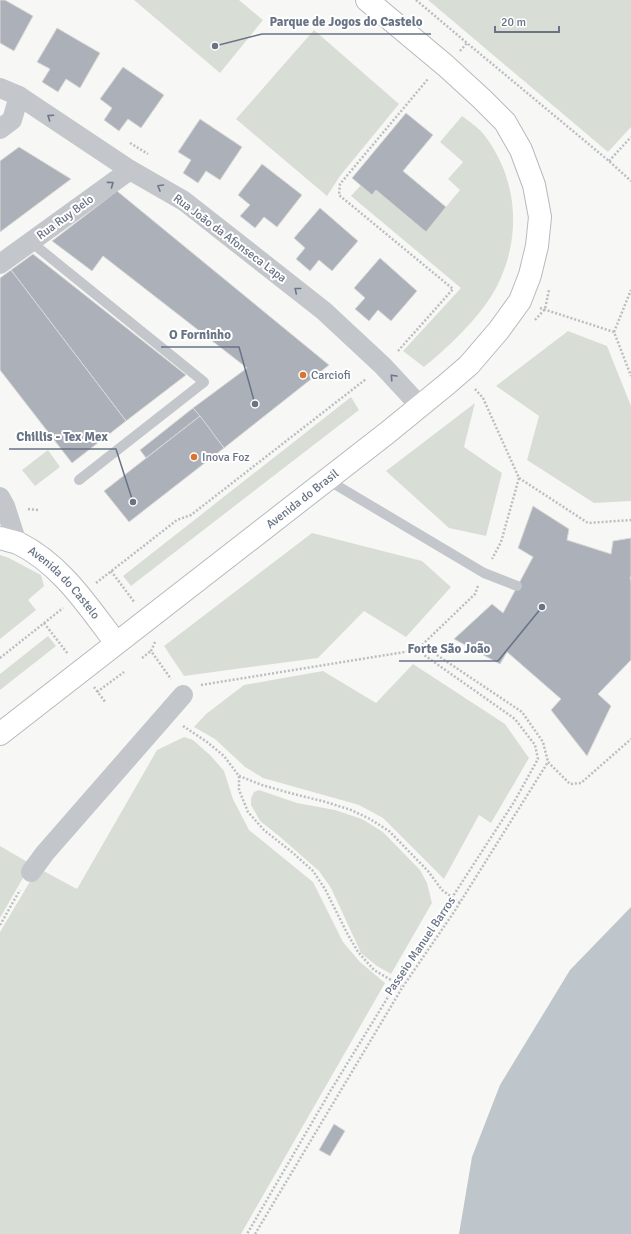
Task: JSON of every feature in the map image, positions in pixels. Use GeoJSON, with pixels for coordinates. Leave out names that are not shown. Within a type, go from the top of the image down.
{"type":"FeatureCollection","features":[{"type":"Feature","properties":{"kind":"main road","name":"Avenida do Brasil"},"geometry":{"type":"LineString","coordinates":[[0,734],[420,406],[483,351],[520,301],[532,268],[537,246],[540,217],[534,185],[522,150],[505,122],[482,99],[438,72],[366,0]]}},
{"type":"Feature","properties":{"kind":"main road","name":"Avenida do Castelo"},"geometry":{"type":"LineString","coordinates":[[8,541],[50,564],[79,595],[116,643]]}},
{"type":"Feature","properties":{"kind":"street","name":"Rua João da Afonseca Lapa"},"geometry":{"type":"LineString","coordinates":[[0,88],[19,96],[130,170],[184,201],[324,311],[383,366],[420,406]]}},
{"type":"Feature","properties":{"kind":"street"},"geometry":{"type":"LineString","coordinates":[[0,129],[12,120],[19,96]]}},
{"type":"Feature","properties":{"kind":"street","name":"Rua Ruy Belo"},"geometry":{"type":"LineString","coordinates":[[0,264],[130,170]]}},
{"type":"Feature","properties":{"kind":"street"},"geometry":{"type":"LineString","coordinates":[[0,497],[5,506],[8,541]]}},
{"type":"Feature","properties":{"kind":"street"},"geometry":{"type":"LineString","coordinates":[[31,872],[45,852],[167,713],[190,690]]}},
{"type":"Feature","properties":{"kind":"lane"},"geometry":{"type":"LineString","coordinates":[[31,242],[204,382],[79,480]]}},
{"type":"Feature","properties":{"kind":"lane"},"geometry":{"type":"LineString","coordinates":[[326,479],[484,573],[517,586]]}},
{"type":"Feature","properties":{"kind":"path"},"geometry":{"type":"LineString","coordinates":[[416,0],[631,181]]}},
{"type":"Feature","properties":{"kind":"path"},"geometry":{"type":"LineString","coordinates":[[92,585],[177,520],[191,515],[383,366],[453,289],[338,195],[340,184],[438,72],[467,43]]}},
{"type":"Feature","properties":{"kind":"path"},"geometry":{"type":"LineString","coordinates":[[609,161],[631,137]]}},
{"type":"Feature","properties":{"kind":"path"},"geometry":{"type":"LineString","coordinates":[[631,290],[614,332],[631,376]]}},
{"type":"Feature","properties":{"kind":"path"},"geometry":{"type":"LineString","coordinates":[[520,301],[614,332]]}},
{"type":"Feature","properties":{"kind":"path"},"geometry":{"type":"LineString","coordinates":[[475,389],[483,398],[519,478],[588,523],[631,520]]}},
{"type":"Feature","properties":{"kind":"path"},"geometry":{"type":"LineString","coordinates":[[484,573],[501,542],[519,478]]}},
{"type":"Feature","properties":{"kind":"path"},"geometry":{"type":"LineString","coordinates":[[111,571],[138,607]]}},
{"type":"Feature","properties":{"kind":"path"},"geometry":{"type":"LineString","coordinates":[[151,651],[190,690],[416,650],[475,594]]}},
{"type":"Feature","properties":{"kind":"path"},"geometry":{"type":"LineString","coordinates":[[0,658],[63,608]]}},
{"type":"Feature","properties":{"kind":"path"},"geometry":{"type":"LineString","coordinates":[[44,623],[71,658]]}},
{"type":"Feature","properties":{"kind":"path"},"geometry":{"type":"LineString","coordinates":[[142,658],[151,651],[156,640]]}},
{"type":"Feature","properties":{"kind":"path"},"geometry":{"type":"LineString","coordinates":[[422,645],[522,712],[543,742],[548,762],[570,784],[581,783],[631,740]]}},
{"type":"Feature","properties":{"kind":"path"},"geometry":{"type":"LineString","coordinates":[[247,1234],[331,1090],[396,984],[514,802],[538,759],[535,745],[515,719],[416,650]]}},
{"type":"Feature","properties":{"kind":"path"},"geometry":{"type":"LineString","coordinates":[[98,692],[124,672]]}},
{"type":"Feature","properties":{"kind":"path"},"geometry":{"type":"LineString","coordinates":[[91,683],[106,703]]}},
{"type":"Feature","properties":{"kind":"path"},"geometry":{"type":"LineString","coordinates":[[167,713],[224,756],[239,776],[262,786],[326,802],[351,810],[370,819],[389,831],[428,871],[442,890],[460,903]]}},
{"type":"Feature","properties":{"kind":"path","name":"Passeio Manuel Barros"},"geometry":{"type":"LineString","coordinates":[[255,1234],[403,987],[460,903],[548,762]]}},
{"type":"Feature","properties":{"kind":"path"},"geometry":{"type":"LineString","coordinates":[[239,776],[239,790],[248,812],[264,830],[313,871],[325,890],[358,952],[374,970],[403,987]]}},
{"type":"Feature","properties":{"kind":"path"},"geometry":{"type":"LineString","coordinates":[[0,925],[31,872]]}},
{"type":"Feature","properties":{"kind":"shaded area"},"geometry":{"type":"Polygon","coordinates":[[[134,0],[239,0],[263,20],[220,73],[134,0]]]}},
{"type":"Feature","properties":{"kind":"shaded area"},"geometry":{"type":"Polygon","coordinates":[[[428,0],[631,0],[631,127],[608,152],[428,0]]]}},
{"type":"Feature","properties":{"kind":"shaded area"},"geometry":{"type":"Polygon","coordinates":[[[314,30],[399,104],[340,176],[327,196],[236,119],[314,30]]]}},
{"type":"Feature","properties":{"kind":"shaded area"},"geometry":{"type":"Polygon","coordinates":[[[462,116],[485,136],[496,153],[510,190],[513,209],[513,229],[505,267],[491,297],[465,330],[424,367],[403,351],[461,288],[351,196],[361,185],[372,195],[376,190],[426,231],[460,190],[448,179],[463,162],[440,142],[462,116]]]}},
{"type":"Feature","properties":{"kind":"shaded area"},"geometry":{"type":"Polygon","coordinates":[[[568,331],[607,346],[631,406],[631,501],[594,503],[527,460],[539,416],[496,386],[568,331]]]}},
{"type":"Feature","properties":{"kind":"shaded area"},"geometry":{"type":"Polygon","coordinates":[[[351,397],[359,410],[131,586],[123,576],[351,397]]]}},
{"type":"Feature","properties":{"kind":"shaded area"},"geometry":{"type":"Polygon","coordinates":[[[475,403],[464,447],[502,473],[486,536],[449,528],[386,471],[475,403]]]}},
{"type":"Feature","properties":{"kind":"shaded area"},"geometry":{"type":"Polygon","coordinates":[[[48,450],[60,467],[35,486],[22,470],[48,450]]]}},
{"type":"Feature","properties":{"kind":"shaded area"},"geometry":{"type":"Polygon","coordinates":[[[312,533],[422,561],[451,587],[406,637],[364,611],[318,658],[184,676],[164,646],[312,533]]]}},
{"type":"Feature","properties":{"kind":"shaded area"},"geometry":{"type":"Polygon","coordinates":[[[0,555],[9,558],[41,575],[44,586],[28,600],[36,610],[0,639],[0,555]]]}},
{"type":"Feature","properties":{"kind":"shaded area"},"geometry":{"type":"Polygon","coordinates":[[[48,636],[56,646],[0,690],[0,674],[48,636]]]}},
{"type":"Feature","properties":{"kind":"shaded area"},"geometry":{"type":"Polygon","coordinates":[[[413,664],[505,724],[529,758],[491,823],[479,815],[444,879],[383,818],[359,805],[263,778],[245,767],[215,739],[194,727],[206,714],[244,685],[323,671],[376,703],[413,664]]]}},
{"type":"Feature","properties":{"kind":"shaded area"},"geometry":{"type":"Polygon","coordinates":[[[184,737],[193,740],[211,756],[224,771],[233,799],[249,830],[313,882],[343,942],[360,962],[385,983],[241,1234],[0,1234],[0,932],[38,868],[77,889],[157,750],[184,737]]]}},
{"type":"Feature","properties":{"kind":"shaded area"},"geometry":{"type":"Polygon","coordinates":[[[259,790],[297,803],[335,810],[362,819],[383,832],[420,870],[427,883],[432,903],[391,974],[377,966],[361,953],[331,888],[319,871],[260,821],[251,805],[251,798],[254,792],[259,790]]]}},
{"type":"Feature","properties":{"kind":"shaded area"},"geometry":{"type":"Polygon","coordinates":[[[0,846],[31,864],[0,918],[0,846]]]}},
{"type":"Feature","properties":{"kind":"shaded area"},"geometry":{"type":"Polygon","coordinates":[[[631,907],[631,1234],[459,1234],[472,1157],[500,1085],[570,970],[631,907]]]}},
{"type":"Feature","properties":{"kind":"building"},"geometry":{"type":"Polygon","coordinates":[[[0,0],[5,0],[33,16],[14,51],[0,43],[0,0]]]}},
{"type":"Feature","properties":{"kind":"building"},"geometry":{"type":"Polygon","coordinates":[[[57,28],[100,53],[80,88],[66,79],[58,92],[42,82],[50,69],[37,62],[57,28]]]}},
{"type":"Feature","properties":{"kind":"building"},"geometry":{"type":"Polygon","coordinates":[[[123,67],[164,95],[141,128],[128,119],[119,131],[104,120],[112,108],[100,99],[123,67]]]}},
{"type":"Feature","properties":{"kind":"building"},"geometry":{"type":"Polygon","coordinates":[[[406,113],[433,135],[403,171],[446,207],[426,232],[376,190],[372,195],[352,178],[406,113]]]}},
{"type":"Feature","properties":{"kind":"building"},"geometry":{"type":"Polygon","coordinates":[[[200,119],[242,147],[220,180],[206,171],[198,183],[183,173],[191,160],[178,152],[200,119]]]}},
{"type":"Feature","properties":{"kind":"building"},"geometry":{"type":"Polygon","coordinates":[[[19,147],[71,179],[0,232],[0,161],[19,147]]]}},
{"type":"Feature","properties":{"kind":"building"},"geometry":{"type":"Polygon","coordinates":[[[262,164],[302,195],[277,227],[264,217],[255,228],[240,216],[250,205],[238,195],[262,164]]]}},
{"type":"Feature","properties":{"kind":"building"},"geometry":{"type":"Polygon","coordinates":[[[117,191],[329,365],[224,448],[193,408],[247,368],[103,256],[92,271],[52,241],[117,191]]]}},
{"type":"Feature","properties":{"kind":"building"},"geometry":{"type":"Polygon","coordinates":[[[320,208],[358,241],[332,271],[319,260],[310,271],[296,259],[305,248],[294,238],[320,208]]]}},
{"type":"Feature","properties":{"kind":"building"},"geometry":{"type":"Polygon","coordinates":[[[33,254],[186,375],[126,421],[11,270],[33,254]]]}},
{"type":"Feature","properties":{"kind":"building"},"geometry":{"type":"Polygon","coordinates":[[[380,258],[417,291],[391,321],[378,310],[369,321],[355,309],[365,298],[354,288],[380,258]]]}},
{"type":"Feature","properties":{"kind":"building"},"geometry":{"type":"Polygon","coordinates":[[[11,270],[126,421],[72,463],[0,370],[0,278],[11,270]]]}},
{"type":"Feature","properties":{"kind":"building"},"geometry":{"type":"Polygon","coordinates":[[[193,408],[200,416],[146,458],[140,450],[193,408]]]}},
{"type":"Feature","properties":{"kind":"building"},"geometry":{"type":"Polygon","coordinates":[[[200,416],[224,448],[129,522],[104,491],[200,416]]]}},
{"type":"Feature","properties":{"kind":"building"},"geometry":{"type":"Polygon","coordinates":[[[533,506],[569,529],[567,540],[611,554],[613,541],[631,538],[631,660],[598,694],[611,706],[587,756],[551,710],[561,699],[507,652],[500,664],[454,639],[492,604],[503,613],[533,557],[518,548],[533,506]]]}},
{"type":"Feature","properties":{"kind":"building"},"geometry":{"type":"Polygon","coordinates":[[[334,1124],[345,1131],[330,1156],[319,1150],[334,1124]]]}},
{"type":"Feature","properties":{"kind":"place","name":"Parque de Jogos do Castelo"},"geometry":{"type":"Point","coordinates":[215,46]}},
{"type":"Feature","properties":{"kind":"place","name":"Carciofi"},"geometry":{"type":"Point","coordinates":[303,375]}},
{"type":"Feature","properties":{"kind":"place","name":"O Forninho"},"geometry":{"type":"Point","coordinates":[255,404]}},
{"type":"Feature","properties":{"kind":"place","name":"Inova Foz"},"geometry":{"type":"Point","coordinates":[194,457]}},
{"type":"Feature","properties":{"kind":"place","name":"Chillis - Tex Mex"},"geometry":{"type":"Point","coordinates":[133,502]}},
{"type":"Feature","properties":{"kind":"place","name":"Forte São João"},"geometry":{"type":"Point","coordinates":[542,607]}}]}
